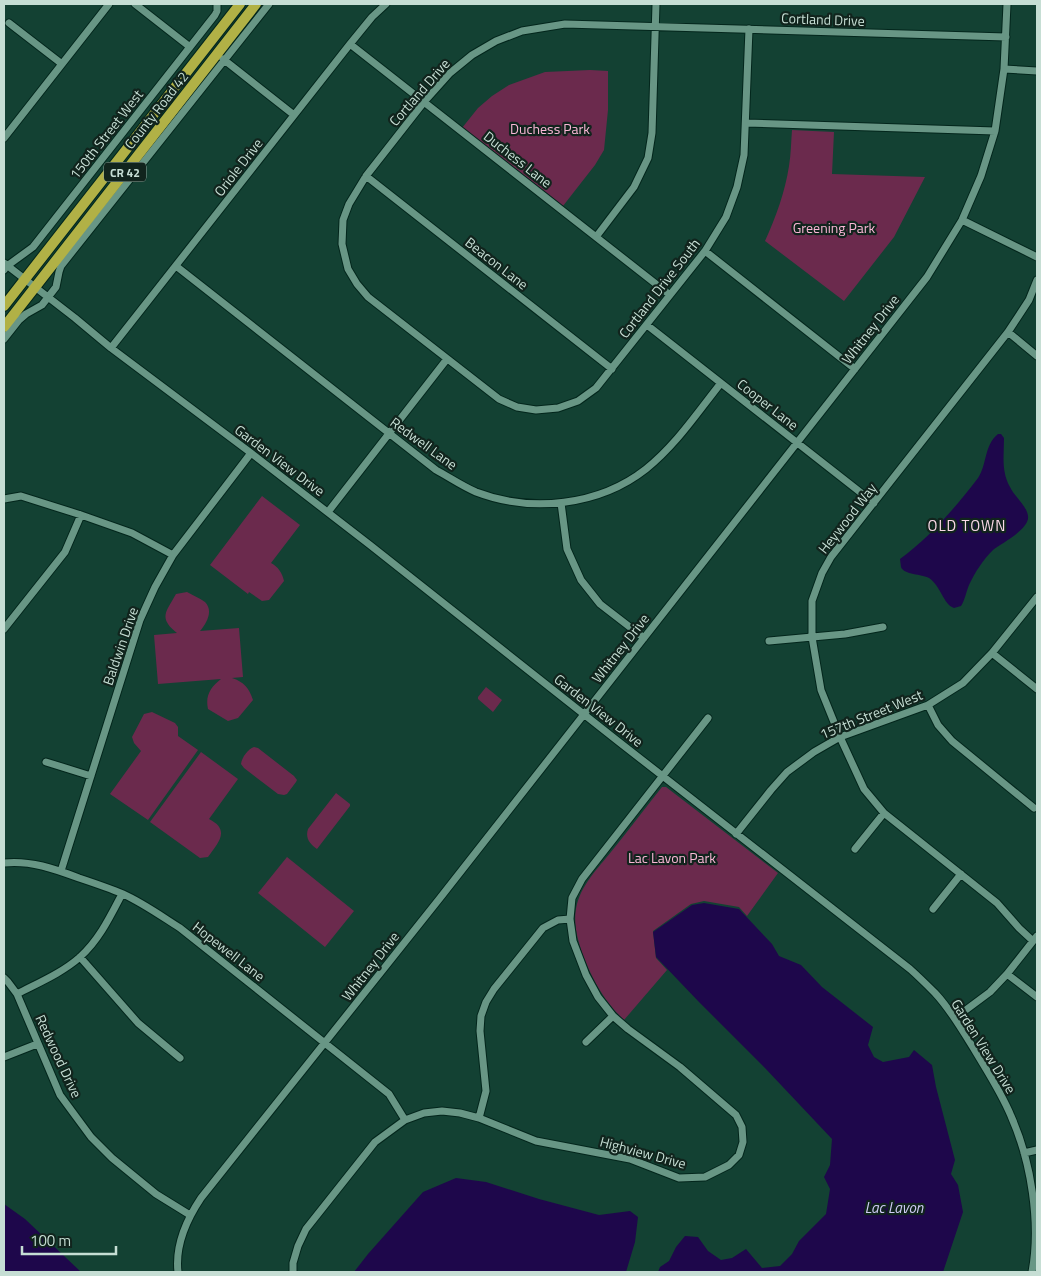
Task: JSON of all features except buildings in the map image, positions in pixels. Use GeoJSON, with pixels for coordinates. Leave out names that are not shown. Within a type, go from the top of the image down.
{"type":"FeatureCollection","features":[{"type":"Feature","properties":{"kind":"highway","name":"County Road 42"},"geometry":{"type":"LineString","coordinates":[[4,306],[240,4]]}},
{"type":"Feature","properties":{"kind":"highway","name":"County Road 42"},"geometry":{"type":"LineString","coordinates":[[4,327],[220,58],[256,4]]}},
{"type":"Feature","properties":{"kind":"street"},"geometry":{"type":"LineString","coordinates":[[4,138],[109,4]]}},
{"type":"Feature","properties":{"kind":"street"},"geometry":{"type":"LineString","coordinates":[[135,4],[190,47]]}},
{"type":"Feature","properties":{"kind":"street","name":"150th Street West"},"geometry":{"type":"LineString","coordinates":[[5,266],[33,247],[215,15],[217,4]]}},
{"type":"Feature","properties":{"kind":"street"},"geometry":{"type":"LineString","coordinates":[[4,339],[19,320],[42,305],[56,287],[62,266],[220,58],[269,4]]}},
{"type":"Feature","properties":{"kind":"street","name":"Oriole Drive"},"geometry":{"type":"LineString","coordinates":[[111,348],[350,44],[372,17],[386,4]]}},
{"type":"Feature","properties":{"kind":"street"},"geometry":{"type":"LineString","coordinates":[[596,236],[634,187],[648,158],[652,133],[656,4]]}},
{"type":"Feature","properties":{"kind":"street","name":"Whitney Drive"},"geometry":{"type":"LineString","coordinates":[[178,1272],[180,1242],[190,1215],[201,1198],[326,1043],[927,277],[962,220],[981,176],[995,131],[1004,69],[1007,4]]}},
{"type":"Feature","properties":{"kind":"street"},"geometry":{"type":"LineString","coordinates":[[9,23],[62,64]]}},
{"type":"Feature","properties":{"kind":"street","name":"Cortland Drive"},"geometry":{"type":"LineString","coordinates":[[447,359],[368,297],[357,284],[348,269],[342,244],[343,220],[349,204],[366,176],[424,102],[450,72],[472,55],[496,41],[522,31],[565,24],[1006,37]]}},
{"type":"Feature","properties":{"kind":"street","name":"Cortland Drive South"},"geometry":{"type":"LineString","coordinates":[[447,359],[499,399],[517,407],[536,410],[558,408],[578,401],[596,388],[705,251],[726,217],[737,187],[744,155],[749,29]]}},
{"type":"Feature","properties":{"kind":"street","name":"Duchess Lane"},"geometry":{"type":"LineString","coordinates":[[350,44],[670,295]]}},
{"type":"Feature","properties":{"kind":"street"},"geometry":{"type":"LineString","coordinates":[[220,58],[294,115]]}},
{"type":"Feature","properties":{"kind":"street"},"geometry":{"type":"LineString","coordinates":[[1004,69],[1037,71]]}},
{"type":"Feature","properties":{"kind":"street"},"geometry":{"type":"LineString","coordinates":[[746,123],[995,131]]}},
{"type":"Feature","properties":{"kind":"street","name":"Beacon Lane"},"geometry":{"type":"LineString","coordinates":[[366,176],[612,369]]}},
{"type":"Feature","properties":{"kind":"street"},"geometry":{"type":"LineString","coordinates":[[962,220],[1037,257]]}},
{"type":"Feature","properties":{"kind":"street"},"geometry":{"type":"LineString","coordinates":[[705,251],[855,369]]}},
{"type":"Feature","properties":{"kind":"street","name":"Garden View Drive"},"geometry":{"type":"LineString","coordinates":[[5,266],[328,512],[584,715],[910,969],[936,994],[955,1018],[997,1087],[1012,1116],[1024,1153],[1032,1189],[1035,1228],[1032,1272]]}},
{"type":"Feature","properties":{"kind":"street","name":"Redwell Lane"},"geometry":{"type":"LineString","coordinates":[[176,266],[436,470],[474,491],[494,498],[518,503],[561,503],[606,492],[646,469],[673,444],[721,383]]}},
{"type":"Feature","properties":{"kind":"street","name":"Heywood Way"},"geometry":{"type":"LineString","coordinates":[[1035,939],[1019,928],[997,903],[884,813],[864,790],[821,690],[812,637],[812,601],[822,573],[831,557],[1008,332],[1029,300],[1037,280]]}},
{"type":"Feature","properties":{"kind":"street","name":"Cooper Lane"},"geometry":{"type":"LineString","coordinates":[[647,325],[874,503]]}},
{"type":"Feature","properties":{"kind":"street"},"geometry":{"type":"LineString","coordinates":[[1008,332],[1037,356]]}},
{"type":"Feature","properties":{"kind":"street"},"geometry":{"type":"LineString","coordinates":[[328,512],[447,359]]}},
{"type":"Feature","properties":{"kind":"street","name":"Baldwin Drive"},"geometry":{"type":"LineString","coordinates":[[61,871],[140,620],[155,587],[173,555],[251,453]]}},
{"type":"Feature","properties":{"kind":"street"},"geometry":{"type":"LineString","coordinates":[[4,499],[21,496],[81,515],[132,532],[173,555]]}},
{"type":"Feature","properties":{"kind":"street"},"geometry":{"type":"LineString","coordinates":[[561,503],[567,549],[581,580],[600,604],[644,638]]}},
{"type":"Feature","properties":{"kind":"street"},"geometry":{"type":"LineString","coordinates":[[4,629],[65,552],[81,515]]}},
{"type":"Feature","properties":{"kind":"street","name":"157th Street West"},"geometry":{"type":"LineString","coordinates":[[736,834],[787,772],[814,752],[840,737],[928,705],[963,683],[992,653],[1037,597]]}},
{"type":"Feature","properties":{"kind":"street"},"geometry":{"type":"LineString","coordinates":[[769,641],[845,634],[883,627]]}},
{"type":"Feature","properties":{"kind":"street"},"geometry":{"type":"LineString","coordinates":[[992,653],[1037,689]]}},
{"type":"Feature","properties":{"kind":"street"},"geometry":{"type":"LineString","coordinates":[[928,705],[938,725],[952,741],[1034,808]]}},
{"type":"Feature","properties":{"kind":"street","name":"Highview Drive"},"geometry":{"type":"LineString","coordinates":[[293,1272],[293,1263],[298,1246],[306,1229],[375,1142],[405,1120],[424,1114],[460,1113],[479,1118],[536,1141],[630,1159],[679,1178],[705,1177],[729,1165],[739,1155],[743,1142],[742,1128],[736,1115],[680,1067],[628,1029],[613,1016],[598,997],[586,975],[573,940],[570,919],[572,898],[582,879],[708,718]]}},
{"type":"Feature","properties":{"kind":"street"},"geometry":{"type":"LineString","coordinates":[[46,762],[91,776]]}},
{"type":"Feature","properties":{"kind":"street"},"geometry":{"type":"LineString","coordinates":[[855,849],[884,813]]}},
{"type":"Feature","properties":{"kind":"street","name":"Hopewell Lane"},"geometry":{"type":"LineString","coordinates":[[4,863],[36,864],[61,871],[122,894],[149,908],[180,928],[389,1094],[405,1120]]}},
{"type":"Feature","properties":{"kind":"street"},"geometry":{"type":"LineString","coordinates":[[933,909],[960,874]]}},
{"type":"Feature","properties":{"kind":"street"},"geometry":{"type":"LineString","coordinates":[[17,994],[60,972],[80,957],[104,930],[122,894]]}},
{"type":"Feature","properties":{"kind":"street"},"geometry":{"type":"LineString","coordinates":[[479,1118],[486,1091],[480,1031],[481,1016],[486,1002],[542,928],[558,920],[570,919]]}},
{"type":"Feature","properties":{"kind":"street"},"geometry":{"type":"LineString","coordinates":[[955,1018],[990,992],[1008,974],[1035,939]]}},
{"type":"Feature","properties":{"kind":"street"},"geometry":{"type":"LineString","coordinates":[[80,957],[138,1024],[180,1058]]}},
{"type":"Feature","properties":{"kind":"street"},"geometry":{"type":"LineString","coordinates":[[1008,974],[1037,997]]}},
{"type":"Feature","properties":{"kind":"street","name":"Redwood Drive"},"geometry":{"type":"LineString","coordinates":[[4,978],[17,994],[60,1095],[91,1137],[112,1158],[156,1194],[190,1215]]}},
{"type":"Feature","properties":{"kind":"street"},"geometry":{"type":"LineString","coordinates":[[586,1042],[613,1016]]}},
{"type":"Feature","properties":{"kind":"street"},"geometry":{"type":"LineString","coordinates":[[4,1057],[37,1044]]}},
{"type":"Feature","properties":{"kind":"street"},"geometry":{"type":"LineString","coordinates":[[1024,1153],[1037,1150]]}},
{"type":"Feature","properties":{"kind":"green space","name":"Duchess Park"},"geometry":{"type":"Polygon","coordinates":[[[608,71],[608,110],[604,150],[595,165],[563,206],[462,128],[478,108],[509,85],[545,72],[608,71]]]}},
{"type":"Feature","properties":{"kind":"green space","name":"Greening Park"},"geometry":{"type":"Polygon","coordinates":[[[792,130],[834,132],[832,174],[925,177],[894,237],[844,301],[765,241],[785,185],[790,162],[792,130]]]}},
{"type":"Feature","properties":{"kind":"green space"},"geometry":{"type":"Polygon","coordinates":[[[262,496],[300,525],[271,563],[279,570],[284,581],[269,600],[262,601],[249,592],[248,594],[210,565],[262,496]]]}},
{"type":"Feature","properties":{"kind":"green space"},"geometry":{"type":"Polygon","coordinates":[[[187,592],[205,602],[209,609],[205,625],[200,631],[239,628],[243,677],[232,678],[240,681],[245,686],[253,700],[238,718],[228,721],[208,709],[207,700],[210,692],[221,679],[158,684],[154,635],[177,633],[167,623],[167,610],[176,594],[187,592]]]}},
{"type":"Feature","properties":{"kind":"green space"},"geometry":{"type":"Polygon","coordinates":[[[486,687],[502,700],[493,712],[478,699],[486,687]]]}},
{"type":"Feature","properties":{"kind":"green space"},"geometry":{"type":"Polygon","coordinates":[[[152,712],[175,723],[178,727],[178,736],[198,750],[148,820],[110,794],[141,751],[134,743],[132,737],[144,714],[152,712]]]}},
{"type":"Feature","properties":{"kind":"green space"},"geometry":{"type":"Polygon","coordinates":[[[254,747],[258,748],[297,780],[287,794],[278,794],[241,764],[246,754],[254,747]]]}},
{"type":"Feature","properties":{"kind":"green space"},"geometry":{"type":"Polygon","coordinates":[[[201,752],[238,779],[209,819],[220,828],[221,837],[219,842],[208,857],[200,858],[150,822],[201,752]]]}},
{"type":"Feature","properties":{"kind":"green space","name":"Lac Lavon Park"},"geometry":{"type":"Polygon","coordinates":[[[662,787],[666,787],[778,873],[747,916],[739,907],[704,901],[691,904],[653,931],[656,958],[667,970],[624,1020],[606,1000],[582,953],[575,925],[577,904],[593,874],[662,787]]]}},
{"type":"Feature","properties":{"kind":"green space"},"geometry":{"type":"Polygon","coordinates":[[[336,793],[350,806],[317,849],[309,840],[307,835],[308,829],[336,793]]]}},
{"type":"Feature","properties":{"kind":"green space"},"geometry":{"type":"Polygon","coordinates":[[[287,857],[354,911],[325,947],[258,893],[287,857]]]}},
{"type":"Feature","properties":{"kind":"water"},"geometry":{"type":"Polygon","coordinates":[[[998,434],[1001,434],[1004,438],[1004,463],[1007,481],[1027,512],[1027,521],[1020,531],[993,550],[986,558],[971,580],[961,606],[954,608],[947,603],[929,578],[903,570],[900,559],[932,532],[978,478],[990,444],[998,434]]]}},
{"type":"Feature","properties":{"kind":"water","name":"Lac Lavon"},"geometry":{"type":"Polygon","coordinates":[[[704,903],[739,909],[772,944],[779,956],[801,965],[822,987],[873,1027],[868,1045],[874,1057],[883,1062],[909,1057],[914,1050],[932,1065],[955,1160],[951,1174],[958,1185],[963,1212],[943,1272],[658,1272],[660,1267],[669,1261],[676,1247],[685,1236],[698,1237],[708,1251],[721,1260],[732,1258],[746,1249],[762,1268],[780,1266],[792,1254],[799,1241],[826,1214],[830,1189],[824,1177],[830,1165],[832,1139],[656,957],[653,932],[692,905],[704,903]]]}},
{"type":"Feature","properties":{"kind":"water"},"geometry":{"type":"Polygon","coordinates":[[[456,1178],[486,1182],[599,1215],[630,1211],[638,1217],[635,1242],[626,1272],[354,1272],[423,1192],[456,1178]]]}},
{"type":"Feature","properties":{"kind":"water"},"geometry":{"type":"Polygon","coordinates":[[[4,1204],[25,1219],[81,1272],[4,1272],[4,1204]]]}},
{"type":"Feature","properties":{"kind":"district","name":"OLD TOWN"},"geometry":{"type":"Point","coordinates":[967,525]}}]}
